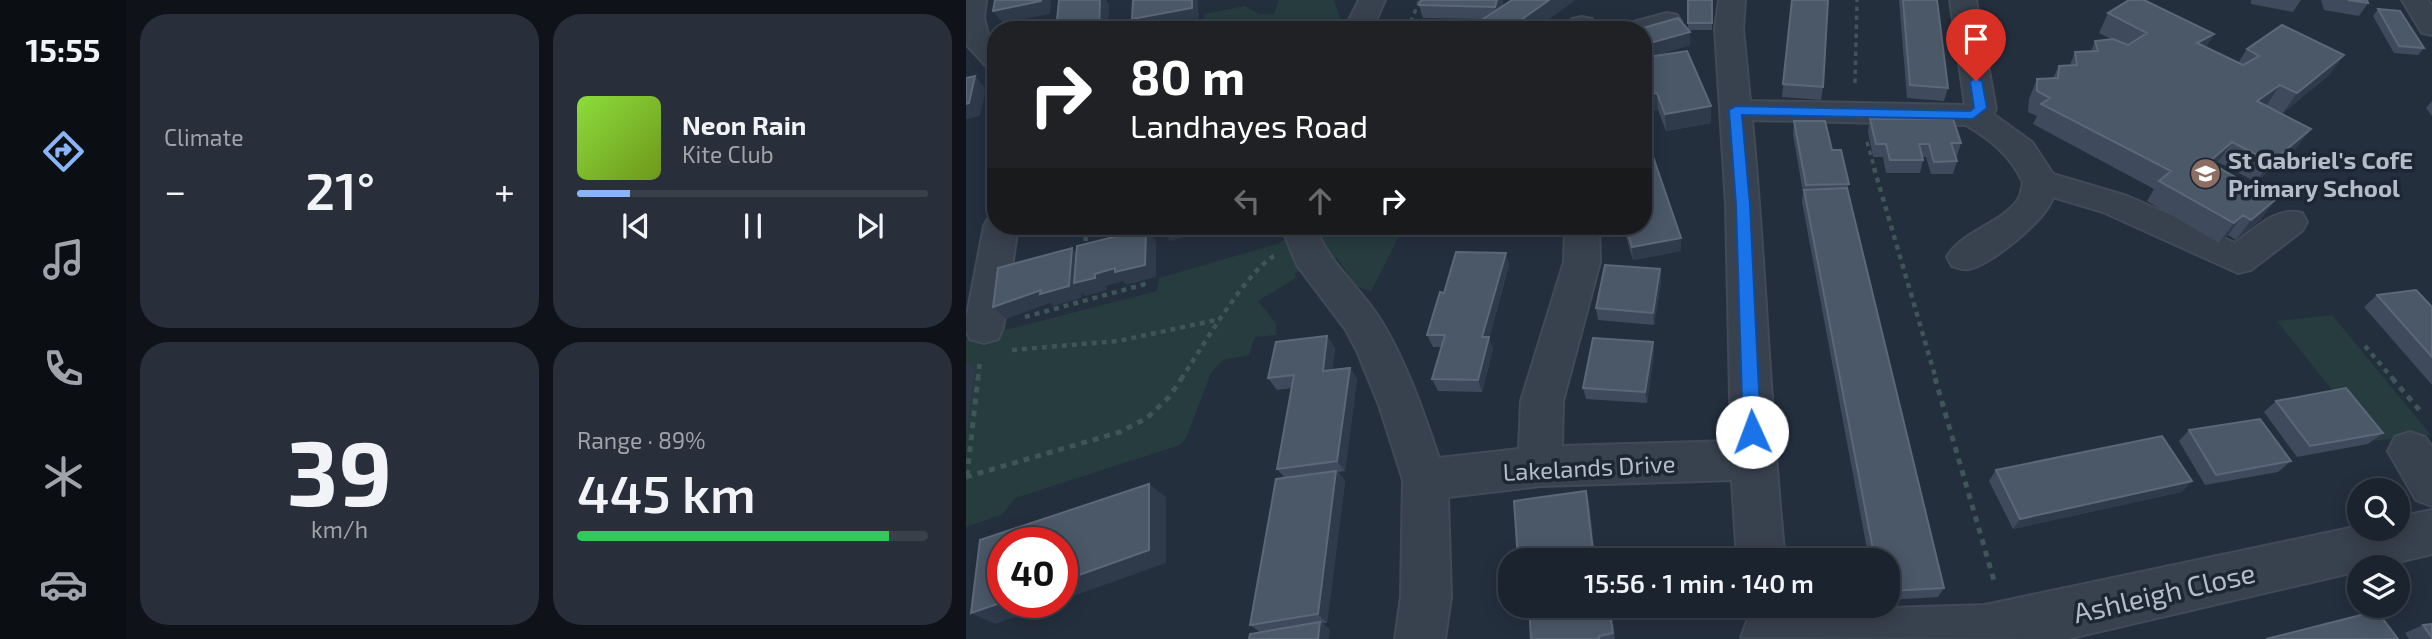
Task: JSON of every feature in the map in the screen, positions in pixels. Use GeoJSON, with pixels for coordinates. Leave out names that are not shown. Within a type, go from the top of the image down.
{"type":"FeatureCollection","features":[{"type":"Feature","properties":{"kind":"street"},"geometry":{"type":"LineString","coordinates":[[973,0],[968,10],[969,18],[981,55]]}},
{"type":"Feature","properties":{"kind":"street"},"geometry":{"type":"LineString","coordinates":[[1362,21],[1372,0]]}},
{"type":"Feature","properties":{"kind":"street"},"geometry":{"type":"LineString","coordinates":[[1732,0],[1729,29],[1743,205],[1753,460],[1760,548]]}},
{"type":"Feature","properties":{"kind":"street"},"geometry":{"type":"LineString","coordinates":[[1962,0],[1981,108],[1973,115]]}},
{"type":"Feature","properties":{"kind":"street"},"geometry":{"type":"LineString","coordinates":[[2415,0],[2432,27]]}},
{"type":"Feature","properties":{"kind":"street"},"geometry":{"type":"LineString","coordinates":[[1652,25],[1667,21]]}},
{"type":"Feature","properties":{"kind":"street"},"geometry":{"type":"LineString","coordinates":[[1736,110],[1973,115],[2017,144],[2029,158],[2040,182],[2034,204],[2005,230],[1965,257]]}},
{"type":"Feature","properties":{"kind":"street"},"geometry":{"type":"LineString","coordinates":[[2040,182],[2115,204],[2238,260],[2290,222]]}},
{"type":"Feature","properties":{"kind":"street"},"geometry":{"type":"LineString","coordinates":[[983,339],[1000,235]]}},
{"type":"Feature","properties":{"kind":"street"},"geometry":{"type":"LineString","coordinates":[[1300,235],[1367,331],[1397,396],[1425,480],[1426,597],[1420,639]]}},
{"type":"Feature","properties":{"kind":"street"},"geometry":{"type":"LineString","coordinates":[[1541,466],[1542,401],[1583,262],[1582,235]]}},
{"type":"Feature","properties":{"kind":"street","name":"Lakelands Drive"},"geometry":{"type":"LineString","coordinates":[[1425,480],[1541,466],[1753,460]]}},
{"type":"Feature","properties":{"kind":"street","name":"Ashleigh Close"},"geometry":{"type":"LineString","coordinates":[[1766,627],[1855,636],[1985,630],[2432,532]]}},
{"type":"Feature","properties":{"kind":"path"},"geometry":{"type":"LineString","coordinates":[[1412,21],[1420,0]]}},
{"type":"Feature","properties":{"kind":"path"},"geometry":{"type":"LineString","coordinates":[[1857,0],[1855,80],[1858,113],[1919,314],[2006,626]]}},
{"type":"Feature","properties":{"kind":"path"},"geometry":{"type":"LineString","coordinates":[[1085,235],[1086,249]]}},
{"type":"Feature","properties":{"kind":"path"},"geometry":{"type":"LineString","coordinates":[[1222,319],[1130,341],[1097,345],[1036,350],[983,339],[966,477],[1120,432],[1147,418],[1168,397],[1264,262],[1300,235]]}},
{"type":"Feature","properties":{"kind":"path"},"geometry":{"type":"LineString","coordinates":[[1025,317],[1149,283]]}},
{"type":"Feature","properties":{"kind":"path"},"geometry":{"type":"LineString","coordinates":[[1083,301],[1084,288]]}},
{"type":"Feature","properties":{"kind":"path"},"geometry":{"type":"LineString","coordinates":[[2365,346],[2422,450]]}},
{"type":"Feature","properties":{"kind":"green space"},"geometry":{"type":"Polygon","coordinates":[[[1279,0],[1334,0],[1341,20],[1204,21],[1204,14],[1245,6],[1259,14],[1274,14],[1279,0]]]}},
{"type":"Feature","properties":{"kind":"green space"},"geometry":{"type":"Polygon","coordinates":[[[1292,235],[1400,235],[1371,291],[1357,287],[1337,258],[1295,273],[1296,278],[1258,301],[1276,323],[1276,335],[1255,337],[1249,355],[1223,360],[1211,373],[1186,438],[1180,445],[1015,498],[1003,514],[966,527],[966,340],[1157,291],[1159,278],[1277,244],[1292,235]]]}},
{"type":"Feature","properties":{"kind":"green space"},"geometry":{"type":"Polygon","coordinates":[[[2332,315],[2431,435],[2373,441],[2277,321],[2332,315]]]}},
{"type":"Feature","properties":{"kind":"building"},"geometry":{"type":"Polygon","coordinates":[[[995,0],[1041,0],[1041,1],[993,11],[995,0]]]}},
{"type":"Feature","properties":{"kind":"building"},"geometry":{"type":"Polygon","coordinates":[[[1059,0],[1100,0],[1099,21],[1057,21],[1059,0]]]}},
{"type":"Feature","properties":{"kind":"building"},"geometry":{"type":"Polygon","coordinates":[[[1133,0],[1192,0],[1192,8],[1132,19],[1133,0]]]}},
{"type":"Feature","properties":{"kind":"building"},"geometry":{"type":"Polygon","coordinates":[[[1421,0],[1497,0],[1495,7],[1419,5],[1421,0]]]}},
{"type":"Feature","properties":{"kind":"building"},"geometry":{"type":"Polygon","coordinates":[[[1512,0],[1549,0],[1520,21],[1480,21],[1512,0]]]}},
{"type":"Feature","properties":{"kind":"building"},"geometry":{"type":"Polygon","coordinates":[[[1688,0],[1712,0],[1712,23],[1688,23],[1688,0]]]}},
{"type":"Feature","properties":{"kind":"building"},"geometry":{"type":"Polygon","coordinates":[[[1792,0],[1828,0],[1823,87],[1783,84],[1792,0]]]}},
{"type":"Feature","properties":{"kind":"building"},"geometry":{"type":"Polygon","coordinates":[[[1903,0],[1937,0],[1948,88],[1910,85],[1903,0]]]}},
{"type":"Feature","properties":{"kind":"building"},"geometry":{"type":"Polygon","coordinates":[[[2129,0],[2144,0],[2214,34],[2197,43],[2243,65],[2259,56],[2247,49],[2282,25],[2344,55],[2297,93],[2280,85],[2257,101],[2311,129],[2271,162],[2232,142],[2209,162],[2275,200],[2251,220],[2243,215],[2234,223],[2159,181],[2171,171],[2041,104],[2050,98],[2037,91],[2037,79],[2058,78],[2059,66],[2077,65],[2075,52],[2098,51],[2095,41],[2113,39],[2128,45],[2147,33],[2108,13],[2129,0]]]}},
{"type":"Feature","properties":{"kind":"building"},"geometry":{"type":"Polygon","coordinates":[[[2378,9],[2400,11],[2424,48],[2399,46],[2378,9]]]}},
{"type":"Feature","properties":{"kind":"building"},"geometry":{"type":"Polygon","coordinates":[[[1678,18],[1690,32],[1652,43],[1652,25],[1678,18]]]}},
{"type":"Feature","properties":{"kind":"building"},"geometry":{"type":"Polygon","coordinates":[[[1687,51],[1711,106],[1665,114],[1657,93],[1652,94],[1652,56],[1687,51]]]}},
{"type":"Feature","properties":{"kind":"building"},"geometry":{"type":"Polygon","coordinates":[[[975,76],[969,103],[966,104],[966,78],[975,76]]]}},
{"type":"Feature","properties":{"kind":"building"},"geometry":{"type":"Polygon","coordinates":[[[1870,119],[1953,119],[1961,143],[1951,143],[1957,161],[1934,162],[1929,144],[1919,144],[1923,160],[1890,160],[1886,144],[1876,144],[1870,119]]]}},
{"type":"Feature","properties":{"kind":"building"},"geometry":{"type":"Polygon","coordinates":[[[1794,121],[1825,121],[1832,150],[1841,150],[1849,184],[1806,185],[1794,121]]]}},
{"type":"Feature","properties":{"kind":"building"},"geometry":{"type":"Polygon","coordinates":[[[1652,154],[1681,238],[1632,247],[1629,235],[1652,235],[1652,154]]]}},
{"type":"Feature","properties":{"kind":"building"},"geometry":{"type":"Polygon","coordinates":[[[1847,188],[1944,588],[1900,590],[1900,548],[1873,548],[1804,190],[1847,188]]]}},
{"type":"Feature","properties":{"kind":"building"},"geometry":{"type":"Polygon","coordinates":[[[1122,235],[1146,235],[1145,265],[1115,272],[1115,268],[1095,274],[1095,278],[1074,283],[1077,246],[1122,235]]]}},
{"type":"Feature","properties":{"kind":"building"},"geometry":{"type":"Polygon","coordinates":[[[1072,248],[1069,286],[1040,294],[1041,290],[993,307],[998,268],[1072,248]]]}},
{"type":"Feature","properties":{"kind":"building"},"geometry":{"type":"Polygon","coordinates":[[[1456,252],[1506,253],[1482,337],[1489,337],[1478,380],[1432,379],[1445,335],[1427,335],[1440,292],[1444,293],[1456,252]]]}},
{"type":"Feature","properties":{"kind":"building"},"geometry":{"type":"Polygon","coordinates":[[[1605,265],[1660,269],[1653,313],[1596,308],[1605,265]]]}},
{"type":"Feature","properties":{"kind":"building"},"geometry":{"type":"Polygon","coordinates":[[[2416,290],[2432,307],[2432,357],[2377,295],[2416,290]]]}},
{"type":"Feature","properties":{"kind":"building"},"geometry":{"type":"Polygon","coordinates":[[[1327,336],[1323,371],[1350,368],[1337,461],[1277,469],[1294,375],[1268,378],[1276,342],[1327,336]]]}},
{"type":"Feature","properties":{"kind":"building"},"geometry":{"type":"Polygon","coordinates":[[[1593,338],[1653,342],[1645,392],[1583,388],[1593,338]]]}},
{"type":"Feature","properties":{"kind":"building"},"geometry":{"type":"Polygon","coordinates":[[[2346,388],[2383,433],[2310,446],[2276,401],[2346,388]]]}},
{"type":"Feature","properties":{"kind":"building"},"geometry":{"type":"Polygon","coordinates":[[[2260,419],[2291,461],[2216,475],[2189,430],[2260,419]]]}},
{"type":"Feature","properties":{"kind":"building"},"geometry":{"type":"Polygon","coordinates":[[[2162,436],[2192,481],[2020,519],[1996,470],[2162,436]]]}},
{"type":"Feature","properties":{"kind":"building"},"geometry":{"type":"Polygon","coordinates":[[[1336,471],[1318,614],[1250,625],[1276,479],[1336,471]]]}},
{"type":"Feature","properties":{"kind":"building"},"geometry":{"type":"Polygon","coordinates":[[[1149,484],[1149,550],[1078,575],[1078,527],[1019,527],[1149,484]]]}},
{"type":"Feature","properties":{"kind":"building"},"geometry":{"type":"Polygon","coordinates":[[[1586,491],[1593,548],[1517,548],[1514,501],[1586,491]]]}},
{"type":"Feature","properties":{"kind":"building"},"geometry":{"type":"Polygon","coordinates":[[[987,538],[987,608],[971,613],[980,540],[987,538]]]}},
{"type":"Feature","properties":{"kind":"building"},"geometry":{"type":"Polygon","coordinates":[[[1530,618],[1611,618],[1613,633],[1599,636],[1599,639],[1531,639],[1530,618]]]}},
{"type":"Feature","properties":{"kind":"building"},"geometry":{"type":"Polygon","coordinates":[[[2349,618],[2382,618],[2398,639],[2266,639],[2349,618]]]}},
{"type":"Feature","properties":{"kind":"building"},"geometry":{"type":"Polygon","coordinates":[[[1320,622],[1318,639],[1249,639],[1250,634],[1320,622]]]}},
{"type":"Feature","properties":{"kind":"building"},"geometry":{"type":"Polygon","coordinates":[[[2432,624],[2432,638],[2423,625],[2432,624]]]}},
{"type":"Feature","properties":{"kind":"place","name":"St Gabriel's CofE Primary School"},"geometry":{"type":"Point","coordinates":[2205,173]}},
{"type":"Feature","properties":{"kind":"route"},"geometry":{"type":"LineString","coordinates":[[1752,432],[1743,205],[1736,110],[1973,115],[1981,108],[1976,81]]}}]}
